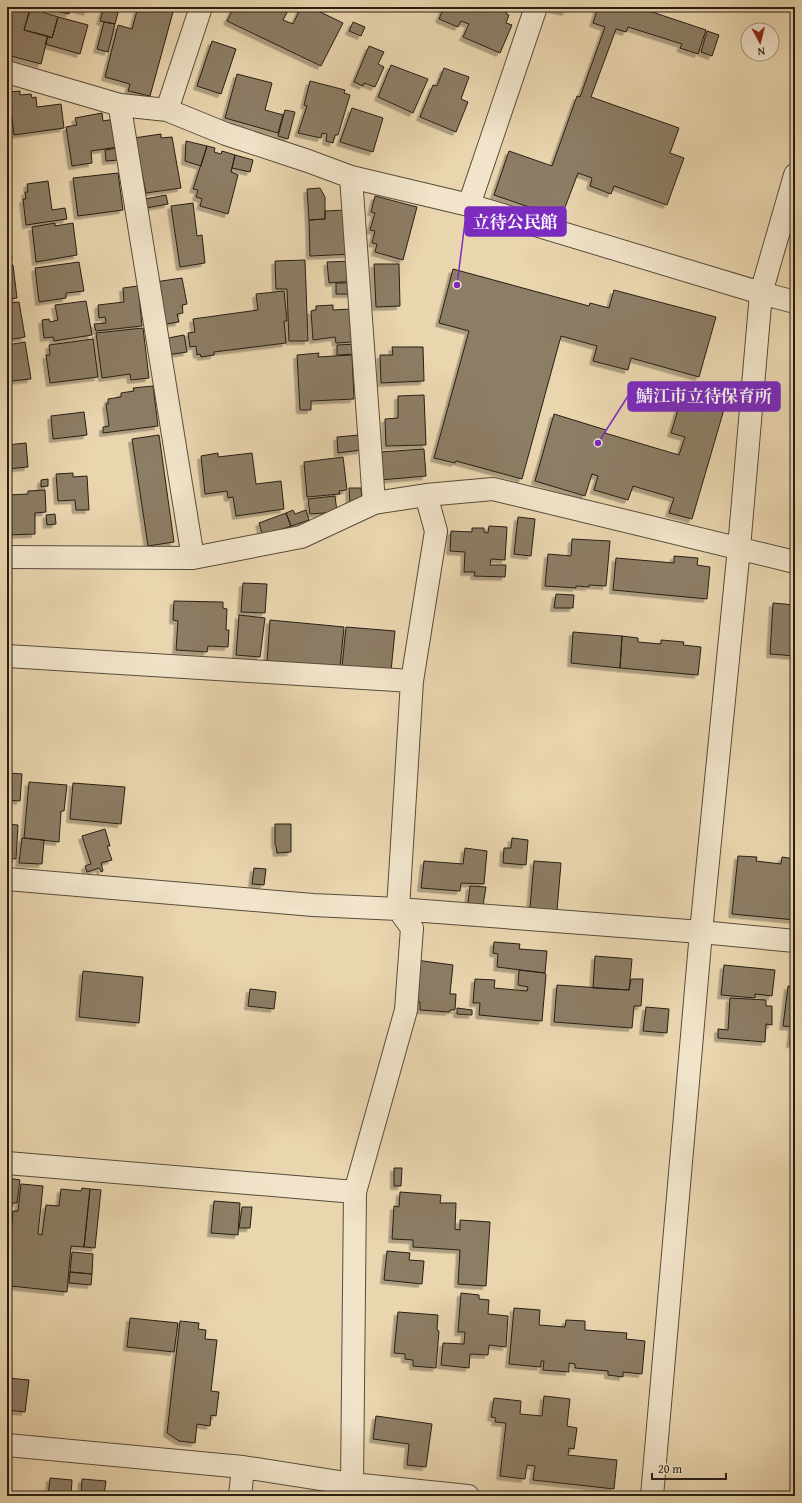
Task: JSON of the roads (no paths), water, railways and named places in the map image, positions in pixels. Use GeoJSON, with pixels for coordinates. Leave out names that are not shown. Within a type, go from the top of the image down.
{"type":"FeatureCollection","features":[{"type":"Feature","properties":{"kind":"street"},"geometry":{"type":"LineString","coordinates":[[167,110],[201,7]]}},
{"type":"Feature","properties":{"kind":"street"},"geometry":{"type":"LineString","coordinates":[[469,205],[536,7]]}},
{"type":"Feature","properties":{"kind":"street"},"geometry":{"type":"LineString","coordinates":[[7,72],[120,105],[167,110],[226,134],[351,177],[469,205],[795,302]]}},
{"type":"Feature","properties":{"kind":"street"},"geometry":{"type":"LineString","coordinates":[[120,105],[193,558]]}},
{"type":"Feature","properties":{"kind":"street"},"geometry":{"type":"LineString","coordinates":[[652,1496],[701,932],[739,548],[761,293],[795,175]]}},
{"type":"Feature","properties":{"kind":"street"},"geometry":{"type":"LineString","coordinates":[[351,177],[374,504]]}},
{"type":"Feature","properties":{"kind":"street"},"geometry":{"type":"LineString","coordinates":[[7,557],[193,558],[301,537],[374,504],[426,495],[493,489],[795,562]]}},
{"type":"Feature","properties":{"kind":"street"},"geometry":{"type":"LineString","coordinates":[[352,1484],[355,1192],[406,1010],[412,928],[398,909],[412,681],[436,531],[426,495]]}},
{"type":"Feature","properties":{"kind":"street"},"geometry":{"type":"LineString","coordinates":[[7,656],[412,681]]}},
{"type":"Feature","properties":{"kind":"street"},"geometry":{"type":"LineString","coordinates":[[7,879],[313,905],[398,909],[701,932],[795,941]]}},
{"type":"Feature","properties":{"kind":"street"},"geometry":{"type":"LineString","coordinates":[[7,1163],[355,1192]]}},
{"type":"Feature","properties":{"kind":"street"},"geometry":{"type":"LineString","coordinates":[[7,1445],[243,1467],[352,1484],[468,1496]]}},
{"type":"Feature","properties":{"kind":"street"},"geometry":{"type":"LineString","coordinates":[[240,1496],[243,1467]]}},
{"type":"Feature","properties":{"kind":"place","name":"立待公民館"},"geometry":{"type":"Point","coordinates":[457,285]}},
{"type":"Feature","properties":{"kind":"place","name":"鯖江市立待保育所"},"geometry":{"type":"Point","coordinates":[598,443]}}]}
